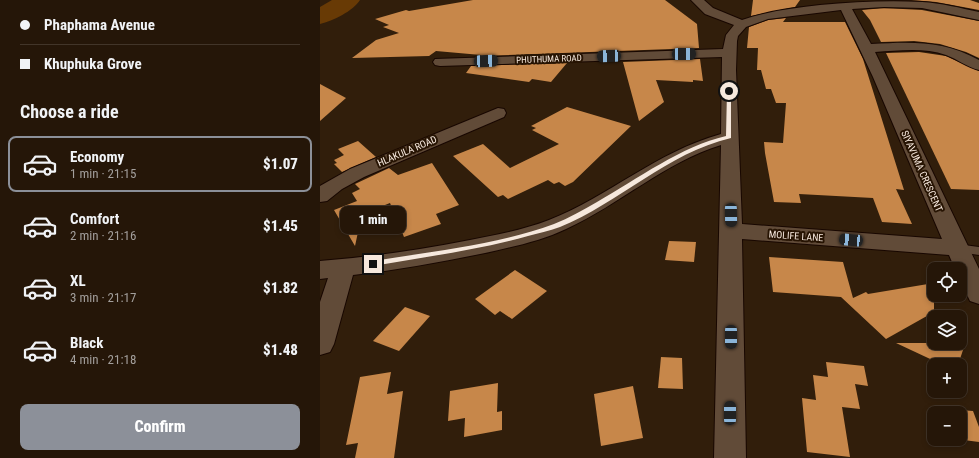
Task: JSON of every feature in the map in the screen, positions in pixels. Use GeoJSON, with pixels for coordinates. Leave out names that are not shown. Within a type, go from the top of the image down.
{"type":"FeatureCollection","features":[{"type":"Feature","properties":{"kind":"street"},"geometry":{"type":"LineString","coordinates":[[697,0],[709,11],[742,24]]}},
{"type":"Feature","properties":{"kind":"street"},"geometry":{"type":"LineString","coordinates":[[730,458],[731,231],[729,137],[730,41],[732,35],[742,24],[751,20],[782,13],[845,6],[884,4],[915,5],[942,8],[979,16]]}},
{"type":"Feature","properties":{"kind":"street","name":"SIYAVUMA CRESCENT"},"geometry":{"type":"LineString","coordinates":[[845,6],[867,48],[956,248],[979,294]]}},
{"type":"Feature","properties":{"kind":"street"},"geometry":{"type":"LineString","coordinates":[[867,48],[926,46],[953,52],[965,57],[979,66]]}},
{"type":"Feature","properties":{"kind":"street","name":"PHUTHUMA ROAD"},"geometry":{"type":"LineString","coordinates":[[440,62],[730,54]]}},
{"type":"Feature","properties":{"kind":"street","name":"HLAKULA ROAD"},"geometry":{"type":"LineString","coordinates":[[320,196],[335,185],[357,173],[498,114]]}},
{"type":"Feature","properties":{"kind":"street"},"geometry":{"type":"LineString","coordinates":[[320,344],[332,269],[419,257],[491,244],[557,226],[579,215],[690,150],[715,140],[729,137]]}},
{"type":"Feature","properties":{"kind":"street","name":"MOLIFE LANE"},"geometry":{"type":"LineString","coordinates":[[731,231],[956,248]]}},
{"type":"Feature","properties":{"kind":"lane"},"geometry":{"type":"LineString","coordinates":[[956,248],[979,251]]}},
{"type":"Feature","properties":{"kind":"building"},"geometry":{"type":"Polygon","coordinates":[[[473,0],[665,0],[697,24],[699,48],[480,56],[481,55],[436,51],[429,56],[352,58],[376,40],[399,33],[383,27],[389,25],[375,19],[406,10],[409,11],[473,0]]]}},
{"type":"Feature","properties":{"kind":"building"},"geometry":{"type":"Polygon","coordinates":[[[753,0],[800,0],[795,7],[751,16],[753,0]]]}},
{"type":"Feature","properties":{"kind":"building"},"geometry":{"type":"Polygon","coordinates":[[[911,0],[970,0],[979,3],[979,10],[936,2],[911,0]]]}},
{"type":"Feature","properties":{"kind":"building"},"geometry":{"type":"Polygon","coordinates":[[[884,8],[922,10],[979,21],[979,58],[966,52],[940,44],[914,41],[881,42],[870,20],[862,10],[884,8]]]}},
{"type":"Feature","properties":{"kind":"building"},"geometry":{"type":"Polygon","coordinates":[[[786,18],[783,22],[845,22],[863,59],[904,190],[896,189],[912,224],[882,222],[873,198],[799,194],[801,203],[774,202],[764,142],[783,143],[786,103],[776,103],[771,89],[766,89],[761,70],[757,70],[758,48],[747,48],[749,27],[768,20],[786,18]]]}},
{"type":"Feature","properties":{"kind":"building"},"geometry":{"type":"Polygon","coordinates":[[[919,52],[946,56],[979,71],[979,190],[951,189],[886,53],[919,52]]]}},
{"type":"Feature","properties":{"kind":"building"},"geometry":{"type":"Polygon","coordinates":[[[700,59],[703,81],[693,80],[693,82],[656,80],[664,102],[639,121],[623,62],[700,59]]]}},
{"type":"Feature","properties":{"kind":"building"},"geometry":{"type":"Polygon","coordinates":[[[567,63],[551,82],[532,79],[529,82],[466,73],[471,66],[567,63]]]}},
{"type":"Feature","properties":{"kind":"building"},"geometry":{"type":"Polygon","coordinates":[[[320,84],[346,98],[320,121],[320,84]]]}},
{"type":"Feature","properties":{"kind":"building"},"geometry":{"type":"Polygon","coordinates":[[[567,107],[631,126],[573,182],[565,186],[559,182],[554,184],[548,180],[508,199],[503,195],[498,197],[453,156],[483,144],[510,168],[559,144],[532,130],[536,128],[531,126],[567,107]]]}},
{"type":"Feature","properties":{"kind":"building"},"geometry":{"type":"Polygon","coordinates":[[[358,141],[376,157],[342,172],[334,164],[337,163],[334,160],[344,155],[338,149],[358,141]]]}},
{"type":"Feature","properties":{"kind":"building"},"geometry":{"type":"Polygon","coordinates":[[[432,163],[459,205],[436,214],[441,224],[404,237],[390,203],[365,213],[363,209],[355,246],[334,210],[357,201],[352,193],[360,189],[355,184],[389,168],[398,175],[432,163]]]}},
{"type":"Feature","properties":{"kind":"building"},"geometry":{"type":"Polygon","coordinates":[[[669,241],[696,242],[694,262],[665,260],[669,241]]]}},
{"type":"Feature","properties":{"kind":"building"},"geometry":{"type":"Polygon","coordinates":[[[769,257],[843,262],[853,298],[866,292],[868,294],[927,284],[927,302],[934,302],[934,310],[927,310],[927,316],[886,339],[841,297],[773,292],[769,257]]]}},
{"type":"Feature","properties":{"kind":"building"},"geometry":{"type":"Polygon","coordinates":[[[515,270],[547,291],[512,319],[500,311],[495,315],[475,299],[515,270]]]}},
{"type":"Feature","properties":{"kind":"building"},"geometry":{"type":"Polygon","coordinates":[[[405,307],[430,316],[399,351],[373,341],[405,307]]]}},
{"type":"Feature","properties":{"kind":"building"},"geometry":{"type":"Polygon","coordinates":[[[896,343],[927,343],[927,350],[963,350],[960,358],[928,358],[896,343]]]}},
{"type":"Feature","properties":{"kind":"building"},"geometry":{"type":"Polygon","coordinates":[[[661,357],[682,358],[683,389],[658,388],[661,357]]]}},
{"type":"Feature","properties":{"kind":"building"},"geometry":{"type":"Polygon","coordinates":[[[826,362],[864,366],[868,386],[855,384],[860,409],[842,407],[850,457],[807,452],[802,398],[816,400],[813,375],[828,377],[826,362]]]}},
{"type":"Feature","properties":{"kind":"building"},"geometry":{"type":"Polygon","coordinates":[[[391,372],[387,394],[403,391],[394,458],[355,458],[358,443],[346,445],[360,377],[391,372]]]}},
{"type":"Feature","properties":{"kind":"building"},"geometry":{"type":"Polygon","coordinates":[[[498,383],[497,412],[502,411],[502,430],[464,437],[465,418],[448,421],[450,391],[498,383]]]}},
{"type":"Feature","properties":{"kind":"building"},"geometry":{"type":"Polygon","coordinates":[[[633,386],[643,438],[601,446],[594,394],[633,386]]]}},
{"type":"Feature","properties":{"kind":"building"},"geometry":{"type":"Polygon","coordinates":[[[967,411],[973,411],[979,427],[979,442],[967,440],[967,411]]]}},
{"type":"Feature","properties":{"kind":"waterway"},"geometry":{"type":"LineString","coordinates":[[320,17],[349,0]]}},
{"type":"Feature","properties":{"kind":"route"},"geometry":{"type":"LineString","coordinates":[[373,264],[491,244],[557,226],[579,215],[690,150],[715,140],[729,137],[729,91]]}}]}
